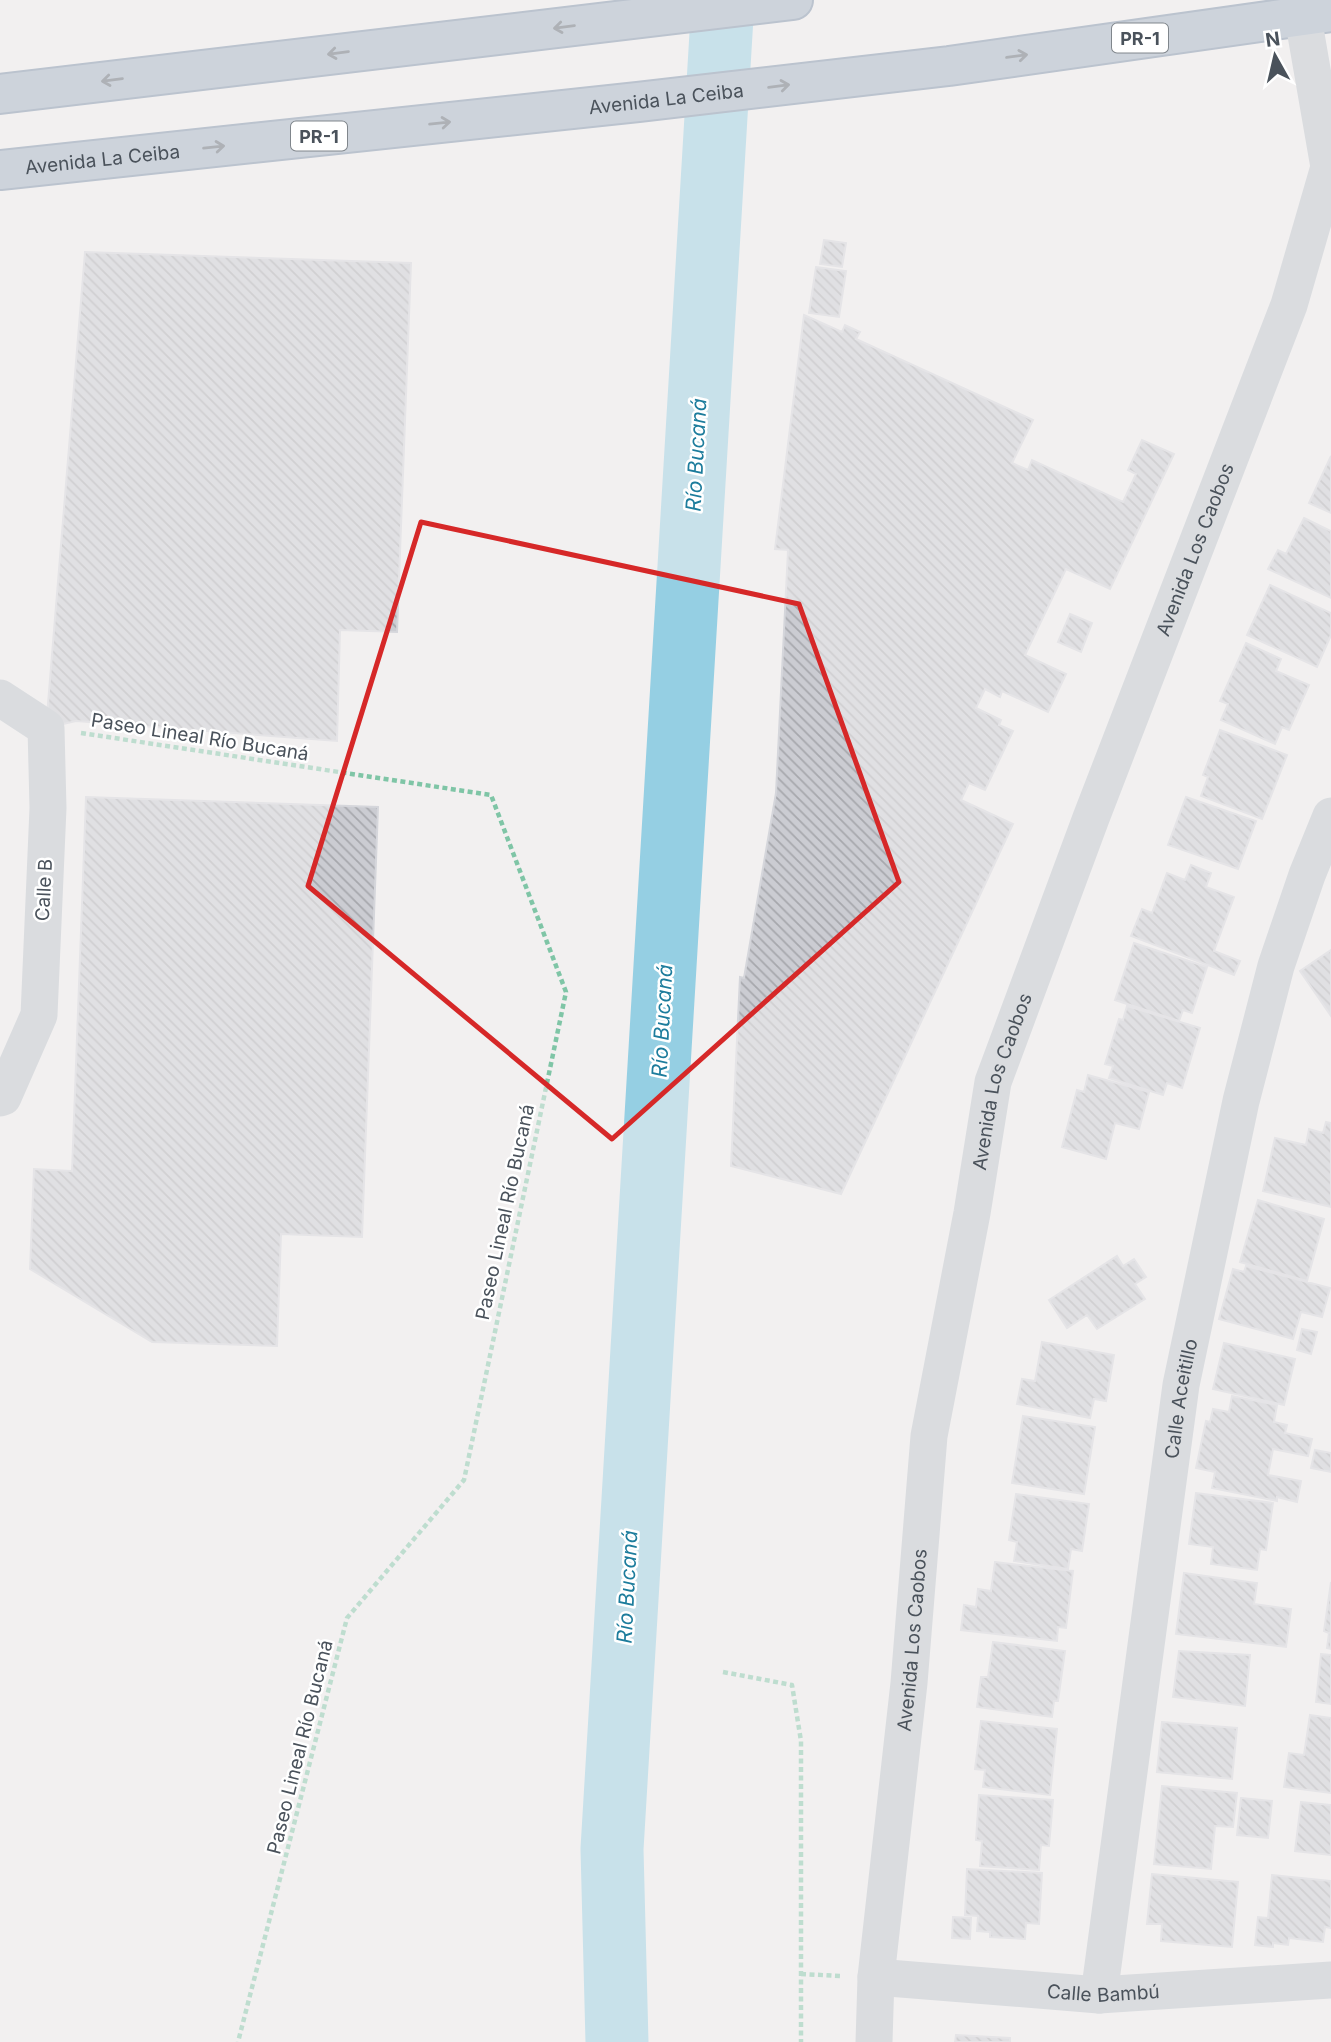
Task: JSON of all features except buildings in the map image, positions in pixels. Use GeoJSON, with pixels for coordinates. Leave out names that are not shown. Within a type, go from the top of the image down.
{"type":"FeatureCollection","features":[{"type":"Feature","properties":{"kind":"highway"},"geometry":{"type":"LineString","coordinates":[[0,94],[793,0]]}},
{"type":"Feature","properties":{"kind":"highway","name":"Avenida La Ceiba"},"geometry":{"type":"LineString","coordinates":[[0,170],[638,103],[949,66],[1311,9]]}},
{"type":"Feature","properties":{"kind":"street"},"geometry":{"type":"LineString","coordinates":[[1311,9],[1330,167]]}},
{"type":"Feature","properties":{"kind":"street","name":"Avenida Los Caobos"},"geometry":{"type":"LineString","coordinates":[[874,2042],[876,1977],[909,1683],[929,1436],[972,1213],[993,1082],[1091,818],[1289,304],[1330,167]]}},
{"type":"Feature","properties":{"kind":"street"},"geometry":{"type":"LineString","coordinates":[[0,698],[46,728]]}},
{"type":"Feature","properties":{"kind":"street","name":"Calle B"},"geometry":{"type":"LineString","coordinates":[[0,1098],[3,1097],[38,1015],[48,808],[46,728]]}},
{"type":"Feature","properties":{"kind":"street","name":"Calle Aceitillo"},"geometry":{"type":"LineString","coordinates":[[1099,1994],[1181,1385],[1241,1101],[1276,966],[1319,880],[1331,816]]}},
{"type":"Feature","properties":{"kind":"street","name":"Calle Bambú"},"geometry":{"type":"LineString","coordinates":[[876,1977],[1099,1994],[1331,1980]]}},
{"type":"Feature","properties":{"kind":"path","name":"Paseo Lineal Río Bucaná"},"geometry":{"type":"LineString","coordinates":[[46,728],[491,795],[566,992],[464,1480],[347,1618],[238,2042]]}},
{"type":"Feature","properties":{"kind":"path"},"geometry":{"type":"LineString","coordinates":[[723,1672],[792,1685],[801,1741],[801,2042]]}},
{"type":"Feature","properties":{"kind":"highlighted area"},"geometry":{"type":"Polygon","coordinates":[[[421,522],[799,604],[899,882],[612,1139],[308,886],[421,522]]]}},
{"type":"Feature","properties":{"kind":"waterway","name":"Río Bucaná"},"geometry":{"type":"LineString","coordinates":[[617,2042],[612,1849],[723,0]]}}]}
